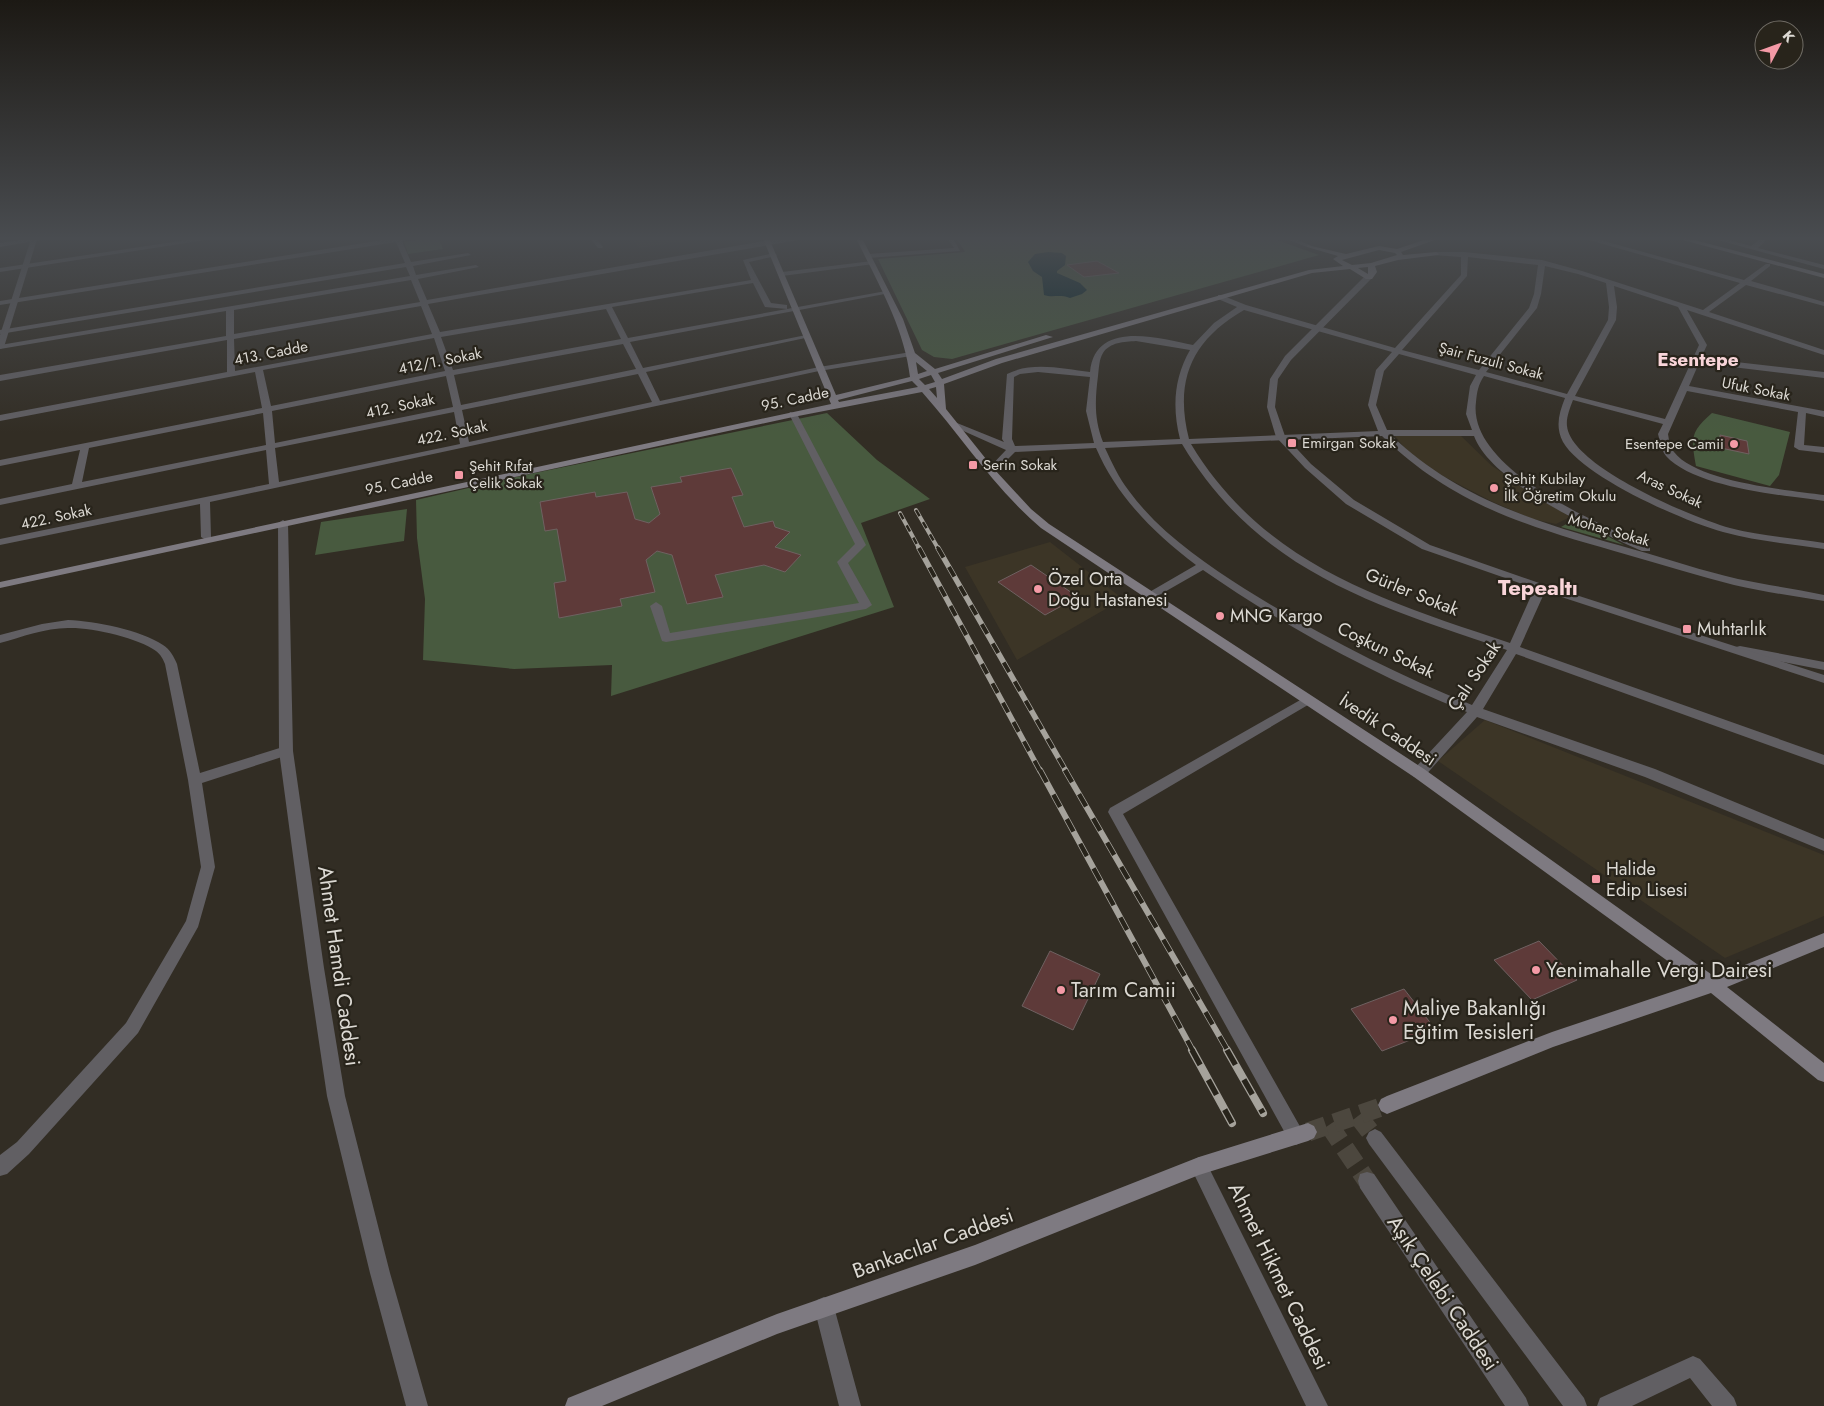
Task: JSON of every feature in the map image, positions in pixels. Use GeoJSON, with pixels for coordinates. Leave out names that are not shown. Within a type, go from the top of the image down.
{"type":"FeatureCollection","features":[{"type":"Feature","properties":{"kind":"main road"},"geometry":{"type":"LineString","coordinates":[[791,302],[833,402]]}},
{"type":"Feature","properties":{"kind":"main road","name":"İvedik Caddesi"},"geometry":{"type":"LineString","coordinates":[[890,302],[911,354],[914,378],[942,409],[991,471],[1027,511],[1045,526],[1419,773],[1713,985],[1824,1074]]}},
{"type":"Feature","properties":{"kind":"main road"},"geometry":{"type":"LineString","coordinates":[[914,378],[1177,302]]}},
{"type":"Feature","properties":{"kind":"main road"},"geometry":{"type":"LineString","coordinates":[[922,389],[942,384],[967,371],[1205,302]]}},
{"type":"Feature","properties":{"kind":"main road"},"geometry":{"type":"LineString","coordinates":[[911,354],[933,371],[942,384],[942,409]]}},
{"type":"Feature","properties":{"kind":"main road","name":"95. Cadde"},"geometry":{"type":"LineString","coordinates":[[283,520],[793,414],[914,378]]}},
{"type":"Feature","properties":{"kind":"main road","name":"95. Cadde"},"geometry":{"type":"LineString","coordinates":[[0,585],[283,520],[833,402],[922,389]]}},
{"type":"Feature","properties":{"kind":"main road","name":"95. Cadde"},"geometry":{"type":"LineString","coordinates":[[0,578],[206,537]]}},
{"type":"Feature","properties":{"kind":"main road"},"geometry":{"type":"LineString","coordinates":[[1387,1105],[1552,1040],[1713,985],[1824,940]]}},
{"type":"Feature","properties":{"kind":"main road","name":"Bankacılar Caddesi"},"geometry":{"type":"LineString","coordinates":[[576,1406],[776,1324],[975,1255],[1199,1166],[1302,1134]]}},
{"type":"Feature","properties":{"kind":"street"},"geometry":{"type":"LineString","coordinates":[[13,302],[0,347],[269,302]]}},
{"type":"Feature","properties":{"kind":"street"},"geometry":{"type":"LineString","coordinates":[[3,332],[187,302]]}},
{"type":"Feature","properties":{"kind":"street"},"geometry":{"type":"LineString","coordinates":[[0,378],[437,302]]}},
{"type":"Feature","properties":{"kind":"street","name":"413. Cadde"},"geometry":{"type":"LineString","coordinates":[[0,418],[437,335],[634,302]]}},
{"type":"Feature","properties":{"kind":"street"},"geometry":{"type":"LineString","coordinates":[[766,302],[768,305],[794,309]]}},
{"type":"Feature","properties":{"kind":"street","name":"412/1. Sokak"},"geometry":{"type":"LineString","coordinates":[[0,464],[624,339],[836,302]]}},
{"type":"Feature","properties":{"kind":"street","name":"Şair Fuzuli Sokak"},"geometry":{"type":"LineString","coordinates":[[1231,302],[1315,329],[1668,423]]}},
{"type":"Feature","properties":{"kind":"street"},"geometry":{"type":"LineString","coordinates":[[1343,302],[1288,358],[1274,379],[1271,407],[1281,437],[1308,466],[1350,502],[1426,547],[1541,587],[1738,649],[1824,679]]}},
{"type":"Feature","properties":{"kind":"street","name":"Mohaç Sokak"},"geometry":{"type":"LineString","coordinates":[[1441,302],[1380,370],[1372,405],[1384,433],[1410,458],[1458,491],[1508,514],[1567,534],[1737,582],[1824,598]]}},
{"type":"Feature","properties":{"kind":"street"},"geometry":{"type":"LineString","coordinates":[[1536,302],[1535,305],[1474,385],[1469,407],[1476,433],[1496,462],[1526,486],[1578,518],[1674,563]]}},
{"type":"Feature","properties":{"kind":"street","name":"Aras Sokak"},"geometry":{"type":"LineString","coordinates":[[1612,302],[1613,319],[1570,397],[1562,427],[1568,444],[1603,474],[1665,507],[1726,530],[1824,546]]}},
{"type":"Feature","properties":{"kind":"street"},"geometry":{"type":"LineString","coordinates":[[1668,302],[1824,353]]}},
{"type":"Feature","properties":{"kind":"street"},"geometry":{"type":"LineString","coordinates":[[1704,313],[1719,302]]}},
{"type":"Feature","properties":{"kind":"street"},"geometry":{"type":"LineString","coordinates":[[424,304],[450,373],[465,444]]}},
{"type":"Feature","properties":{"kind":"street"},"geometry":{"type":"LineString","coordinates":[[608,306],[638,370],[657,403]]}},
{"type":"Feature","properties":{"kind":"street"},"geometry":{"type":"LineString","coordinates":[[1682,306],[1703,345],[1663,434],[1670,453],[1687,467],[1718,479],[1765,490],[1824,498]]}},
{"type":"Feature","properties":{"kind":"street","name":"Gürler Sokak"},"geometry":{"type":"LineString","coordinates":[[1243,307],[1212,328],[1194,348],[1185,365],[1177,396],[1186,442],[1218,490],[1244,518],[1279,548],[1328,576],[1379,598],[1514,648],[1705,714],[1824,760]]}},
{"type":"Feature","properties":{"kind":"street"},"geometry":{"type":"LineString","coordinates":[[230,308],[231,375]]}},
{"type":"Feature","properties":{"kind":"street"},"geometry":{"type":"LineString","coordinates":[[1098,332],[1116,340],[1138,339],[1194,348]]}},
{"type":"Feature","properties":{"kind":"street","name":"412. Sokak"},"geometry":{"type":"LineString","coordinates":[[0,502],[806,337]]}},
{"type":"Feature","properties":{"kind":"street","name":"Coşkun Sokak"},"geometry":{"type":"LineString","coordinates":[[1116,340],[1104,345],[1096,356],[1091,393],[1091,418],[1101,446],[1118,481],[1132,501],[1202,566],[1298,626],[1364,661],[1475,711],[1649,773],[1824,845]]}},
{"type":"Feature","properties":{"kind":"street","name":"422. Sokak"},"geometry":{"type":"LineString","coordinates":[[0,542],[274,486],[819,369],[911,354]]}},
{"type":"Feature","properties":{"kind":"street"},"geometry":{"type":"LineString","coordinates":[[1697,360],[1824,375]]}},
{"type":"Feature","properties":{"kind":"street"},"geometry":{"type":"LineString","coordinates":[[259,369],[267,410],[274,486]]}},
{"type":"Feature","properties":{"kind":"street"},"geometry":{"type":"LineString","coordinates":[[1012,449],[1007,439],[1010,376],[1016,371],[1030,369],[1094,375]]}},
{"type":"Feature","properties":{"kind":"street","name":"Ufuk Sokak"},"geometry":{"type":"LineString","coordinates":[[1684,388],[1802,412],[1824,414]]}},
{"type":"Feature","properties":{"kind":"street"},"geometry":{"type":"LineString","coordinates":[[1802,412],[1799,447],[1824,450]]}},
{"type":"Feature","properties":{"kind":"street"},"geometry":{"type":"LineString","coordinates":[[656,606],[666,638],[866,605],[842,562],[861,545],[793,414]]}},
{"type":"Feature","properties":{"kind":"street"},"geometry":{"type":"LineString","coordinates":[[954,425],[1012,449],[1384,433],[1476,433]]}},
{"type":"Feature","properties":{"kind":"street"},"geometry":{"type":"LineString","coordinates":[[76,487],[85,446]]}},
{"type":"Feature","properties":{"kind":"street"},"geometry":{"type":"LineString","coordinates":[[991,471],[1012,449]]}},
{"type":"Feature","properties":{"kind":"street"},"geometry":{"type":"LineString","coordinates":[[205,500],[206,537]]}},
{"type":"Feature","properties":{"kind":"street","name":"Ahmet Hamdi Caddesi"},"geometry":{"type":"LineString","coordinates":[[283,520],[286,751],[336,1096],[380,1273],[417,1406]]}},
{"type":"Feature","properties":{"kind":"street"},"geometry":{"type":"LineString","coordinates":[[1150,596],[1202,566]]}},
{"type":"Feature","properties":{"kind":"street","name":"Çalı Sokak"},"geometry":{"type":"LineString","coordinates":[[1419,773],[1475,711],[1514,648],[1541,587]]}},
{"type":"Feature","properties":{"kind":"street"},"geometry":{"type":"LineString","coordinates":[[0,639],[69,624],[125,635],[160,648],[167,654],[171,664],[195,780],[208,867],[193,922],[132,1028],[23,1148],[0,1167]]}},
{"type":"Feature","properties":{"kind":"street"},"geometry":{"type":"LineString","coordinates":[[1738,649],[1824,666]]}},
{"type":"Feature","properties":{"kind":"street"},"geometry":{"type":"LineString","coordinates":[[1302,1134],[1115,812],[1309,700]]}},
{"type":"Feature","properties":{"kind":"street"},"geometry":{"type":"LineString","coordinates":[[195,780],[286,751]]}},
{"type":"Feature","properties":{"kind":"street"},"geometry":{"type":"LineString","coordinates":[[1375,1138],[1576,1406]]}},
{"type":"Feature","properties":{"kind":"street","name":"Ahmet Hikmet Caddesi"},"geometry":{"type":"LineString","coordinates":[[1199,1166],[1317,1406]]}},
{"type":"Feature","properties":{"kind":"street","name":"Aşık Çelebi Caddesi"},"geometry":{"type":"LineString","coordinates":[[1367,1181],[1518,1406]]}},
{"type":"Feature","properties":{"kind":"street"},"geometry":{"type":"LineString","coordinates":[[824,1307],[850,1406]]}},
{"type":"Feature","properties":{"kind":"street"},"geometry":{"type":"LineString","coordinates":[[1608,1406],[1693,1366],[1726,1406]]}},
{"type":"Feature","properties":{"kind":"shaded area","name":"Şehit Kubilay İlk Öğretim Okulu"},"geometry":{"type":"Polygon","coordinates":[[[1395,436],[1461,436],[1492,466],[1570,517],[1556,524],[1532,519],[1491,501],[1443,476],[1409,453],[1395,436]]]}},
{"type":"Feature","properties":{"kind":"shaded area"},"geometry":{"type":"Polygon","coordinates":[[[1050,542],[1123,599],[1017,660],[965,567],[1050,542]]]}},
{"type":"Feature","properties":{"kind":"shaded area"},"geometry":{"type":"Polygon","coordinates":[[[1485,720],[1824,855],[1824,916],[1725,958],[1438,761],[1485,720]]]}},
{"type":"Feature","properties":{"kind":"green space"},"geometry":{"type":"Polygon","coordinates":[[[899,302],[1155,302],[952,359],[934,357],[922,350],[899,302]]]}},
{"type":"Feature","properties":{"kind":"green space"},"geometry":{"type":"Polygon","coordinates":[[[827,413],[877,460],[930,499],[861,523],[894,607],[611,696],[612,665],[514,669],[423,660],[425,599],[417,538],[416,500],[525,475],[827,413]]]}},
{"type":"Feature","properties":{"kind":"green space"},"geometry":{"type":"Polygon","coordinates":[[[1712,413],[1790,432],[1779,475],[1770,486],[1696,466],[1693,449],[1694,436],[1700,425],[1712,413]]]}},
{"type":"Feature","properties":{"kind":"green space"},"geometry":{"type":"Polygon","coordinates":[[[407,509],[404,541],[315,555],[321,522],[407,509]]]}},
{"type":"Feature","properties":{"kind":"green space"},"geometry":{"type":"Polygon","coordinates":[[[1575,519],[1624,545],[1561,527],[1575,519]]]}},
{"type":"Feature","properties":{"kind":"building","name":"Esentepe Camii"},"geometry":{"type":"Polygon","coordinates":[[[1720,435],[1747,441],[1749,454],[1721,448],[1720,435]]]}},
{"type":"Feature","properties":{"kind":"building"},"geometry":{"type":"Polygon","coordinates":[[[731,468],[743,495],[732,497],[744,527],[773,521],[775,527],[790,532],[775,547],[801,555],[785,572],[764,565],[715,575],[723,597],[687,604],[672,555],[657,551],[646,560],[655,592],[620,599],[622,606],[559,618],[554,583],[566,581],[557,529],[545,531],[540,502],[595,492],[596,497],[627,492],[635,519],[649,523],[660,514],[651,487],[682,482],[680,477],[731,468]]]}},
{"type":"Feature","properties":{"kind":"building","name":"Özel Orta Doğu Hastanesi"},"geometry":{"type":"Polygon","coordinates":[[[1031,565],[1078,597],[1045,615],[998,582],[1031,565]]]}},
{"type":"Feature","properties":{"kind":"building","name":"Yenimahalle Vergi Dairesi"},"geometry":{"type":"Polygon","coordinates":[[[1539,941],[1577,980],[1532,1000],[1494,960],[1539,941]]]}},
{"type":"Feature","properties":{"kind":"building","name":"Tarım Camii"},"geometry":{"type":"Polygon","coordinates":[[[1050,951],[1100,974],[1073,1030],[1022,1006],[1050,951]]]}},
{"type":"Feature","properties":{"kind":"building","name":"Maliye Bakanlığı Eğitim Tesisleri"},"geometry":{"type":"Polygon","coordinates":[[[1404,989],[1436,1030],[1382,1051],[1351,1009],[1404,989]]]}},
{"type":"Feature","properties":{"kind":"tunnel"},"geometry":{"type":"LineString","coordinates":[[1308,1132],[1387,1105]]}},
{"type":"Feature","properties":{"kind":"tunnel"},"geometry":{"type":"LineString","coordinates":[[1358,1116],[1375,1138]]}},
{"type":"Feature","properties":{"kind":"tunnel"},"geometry":{"type":"LineString","coordinates":[[1329,1125],[1367,1181]]}},
{"type":"Feature","properties":{"kind":"railway"},"geometry":{"type":"LineString","coordinates":[[916,510],[939,550]]}},
{"type":"Feature","properties":{"kind":"railway"},"geometry":{"type":"LineString","coordinates":[[900,513],[920,550]]}},
{"type":"Feature","properties":{"kind":"railway"},"geometry":{"type":"LineString","coordinates":[[919,548],[1040,771]]}},
{"type":"Feature","properties":{"kind":"railway"},"geometry":{"type":"LineString","coordinates":[[938,548],[1066,771]]}},
{"type":"Feature","properties":{"kind":"railway"},"geometry":{"type":"LineString","coordinates":[[1040,770],[1193,1051]]}},
{"type":"Feature","properties":{"kind":"railway"},"geometry":{"type":"LineString","coordinates":[[1065,770],[1228,1051]]}},
{"type":"Feature","properties":{"kind":"railway"},"geometry":{"type":"LineString","coordinates":[[1192,1050],[1232,1123]]}},
{"type":"Feature","properties":{"kind":"railway"},"geometry":{"type":"LineString","coordinates":[[1227,1050],[1263,1113]]}},
{"type":"Feature","properties":{"kind":"place","name":"Emirgan Sokak"},"geometry":{"type":"Point","coordinates":[1292,443]}},
{"type":"Feature","properties":{"kind":"place","name":"Esentepe Camii"},"geometry":{"type":"Point","coordinates":[1734,444]}},
{"type":"Feature","properties":{"kind":"place","name":"Serin Sokak"},"geometry":{"type":"Point","coordinates":[973,465]}},
{"type":"Feature","properties":{"kind":"place","name":"Şehit Rıfat Çelik Sokak"},"geometry":{"type":"Point","coordinates":[459,475]}},
{"type":"Feature","properties":{"kind":"place","name":"Şehit Kubilay İlk Öğretim Okulu"},"geometry":{"type":"Point","coordinates":[1494,488]}},
{"type":"Feature","properties":{"kind":"place","name":"Özel Orta Doğu Hastanesi"},"geometry":{"type":"Point","coordinates":[1038,589]}},
{"type":"Feature","properties":{"kind":"place","name":"MNG Kargo"},"geometry":{"type":"Point","coordinates":[1220,616]}},
{"type":"Feature","properties":{"kind":"place","name":"Muhtarlık"},"geometry":{"type":"Point","coordinates":[1687,629]}},
{"type":"Feature","properties":{"kind":"place","name":"Halide Edip Lisesi"},"geometry":{"type":"Point","coordinates":[1596,879]}},
{"type":"Feature","properties":{"kind":"place","name":"Yenimahalle Vergi Dairesi"},"geometry":{"type":"Point","coordinates":[1536,970]}},
{"type":"Feature","properties":{"kind":"place","name":"Tarım Camii"},"geometry":{"type":"Point","coordinates":[1061,990]}},
{"type":"Feature","properties":{"kind":"place","name":"Maliye Bakanlığı Eğitim Tesisleri"},"geometry":{"type":"Point","coordinates":[1393,1020]}},
{"type":"Feature","properties":{"kind":"district","name":"Esentepe"},"geometry":{"type":"Point","coordinates":[1698,359]}},
{"type":"Feature","properties":{"kind":"district","name":"Tepealtı"},"geometry":{"type":"Point","coordinates":[1538,587]}}]}
